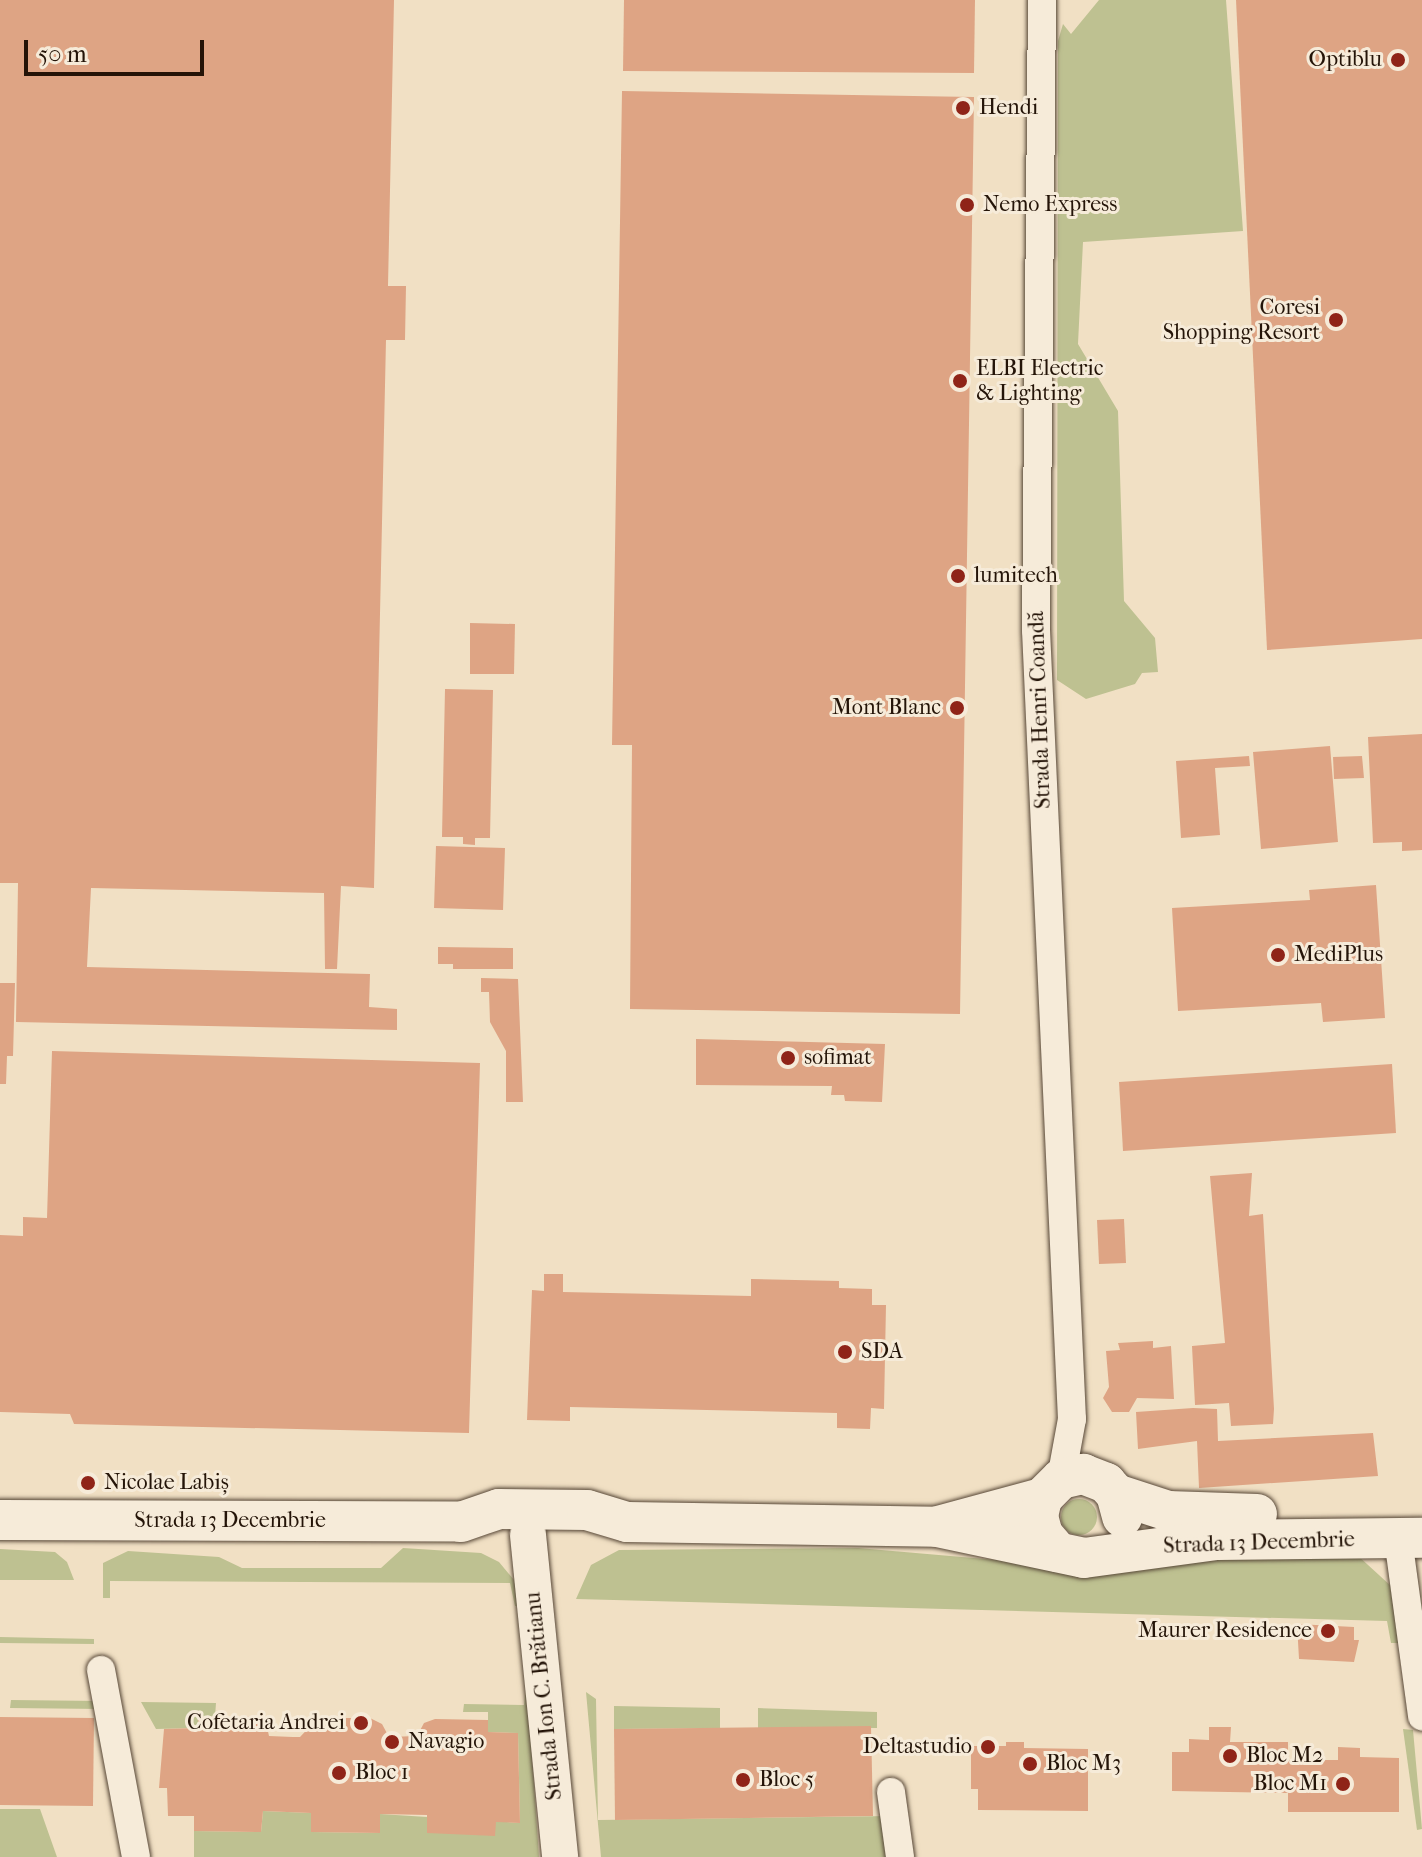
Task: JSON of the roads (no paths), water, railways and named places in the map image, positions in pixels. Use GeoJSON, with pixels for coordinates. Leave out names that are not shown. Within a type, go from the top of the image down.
{"type":"FeatureCollection","features":[{"type":"Feature","properties":{"kind":"main road","name":"Strada 13 Decembrie"},"geometry":{"type":"LineString","coordinates":[[937,1527],[1078,1487],[1168,1511],[1414,1530]]}},
{"type":"Feature","properties":{"kind":"main road"},"geometry":{"type":"LineString","coordinates":[[1078,1487],[1120,1528],[1077,1553],[1040,1526],[1078,1487]]}},
{"type":"Feature","properties":{"kind":"main road","name":"Strada 13 Decembrie"},"geometry":{"type":"LineString","coordinates":[[0,1520],[461,1522],[514,1509],[587,1510],[627,1522],[937,1527],[1077,1553],[1217,1540],[1414,1530]]}},
{"type":"Feature","properties":{"kind":"main road","name":"Strada 13 Decembrie"},"geometry":{"type":"LineString","coordinates":[[461,1522],[495,1535],[587,1535],[627,1522]]}},
{"type":"Feature","properties":{"kind":"street","name":"Strada Henri Coandă"},"geometry":{"type":"LineString","coordinates":[[1042,0],[1036,630],[1072,1419],[1078,1487]]}},
{"type":"Feature","properties":{"kind":"street"},"geometry":{"type":"LineString","coordinates":[[1414,1530],[1422,1716]]}},
{"type":"Feature","properties":{"kind":"street","name":"Strada Ion C. Brătianu"},"geometry":{"type":"LineString","coordinates":[[528,1535],[560,1857]]}},
{"type":"Feature","properties":{"kind":"street"},"geometry":{"type":"LineString","coordinates":[[101,1670],[136,1857]]}},
{"type":"Feature","properties":{"kind":"street"},"geometry":{"type":"LineString","coordinates":[[891,1792],[900,1857]]}},
{"type":"Feature","properties":{"kind":"place","name":"Optiblu"},"geometry":{"type":"Point","coordinates":[1398,60]}},
{"type":"Feature","properties":{"kind":"place","name":"Hendi"},"geometry":{"type":"Point","coordinates":[963,108]}},
{"type":"Feature","properties":{"kind":"place","name":"Nemo Express"},"geometry":{"type":"Point","coordinates":[967,205]}},
{"type":"Feature","properties":{"kind":"place","name":"Coresi Shopping Resort"},"geometry":{"type":"Point","coordinates":[1336,320]}},
{"type":"Feature","properties":{"kind":"place","name":"ELBI Electric & Lighting"},"geometry":{"type":"Point","coordinates":[960,381]}},
{"type":"Feature","properties":{"kind":"place","name":"lumitech"},"geometry":{"type":"Point","coordinates":[958,576]}},
{"type":"Feature","properties":{"kind":"place","name":"Mont Blanc"},"geometry":{"type":"Point","coordinates":[957,708]}},
{"type":"Feature","properties":{"kind":"place","name":"MediPlus"},"geometry":{"type":"Point","coordinates":[1278,955]}},
{"type":"Feature","properties":{"kind":"place","name":"sofimat"},"geometry":{"type":"Point","coordinates":[788,1058]}},
{"type":"Feature","properties":{"kind":"place","name":"SDA"},"geometry":{"type":"Point","coordinates":[845,1352]}},
{"type":"Feature","properties":{"kind":"place","name":"Nicolae Labiș"},"geometry":{"type":"Point","coordinates":[88,1483]}},
{"type":"Feature","properties":{"kind":"place","name":"Maurer Residence"},"geometry":{"type":"Point","coordinates":[1328,1631]}},
{"type":"Feature","properties":{"kind":"place","name":"Cofetaria Andrei"},"geometry":{"type":"Point","coordinates":[361,1723]}},
{"type":"Feature","properties":{"kind":"place","name":"Navagio"},"geometry":{"type":"Point","coordinates":[392,1742]}},
{"type":"Feature","properties":{"kind":"place","name":"Deltastudio"},"geometry":{"type":"Point","coordinates":[988,1747]}},
{"type":"Feature","properties":{"kind":"place","name":"Bloc M2"},"geometry":{"type":"Point","coordinates":[1230,1756]}},
{"type":"Feature","properties":{"kind":"place","name":"Bloc M3"},"geometry":{"type":"Point","coordinates":[1030,1764]}},
{"type":"Feature","properties":{"kind":"place","name":"Bloc 1"},"geometry":{"type":"Point","coordinates":[339,1773]}},
{"type":"Feature","properties":{"kind":"place","name":"Bloc 5"},"geometry":{"type":"Point","coordinates":[743,1780]}},
{"type":"Feature","properties":{"kind":"place","name":"Bloc M1"},"geometry":{"type":"Point","coordinates":[1343,1784]}}]}
